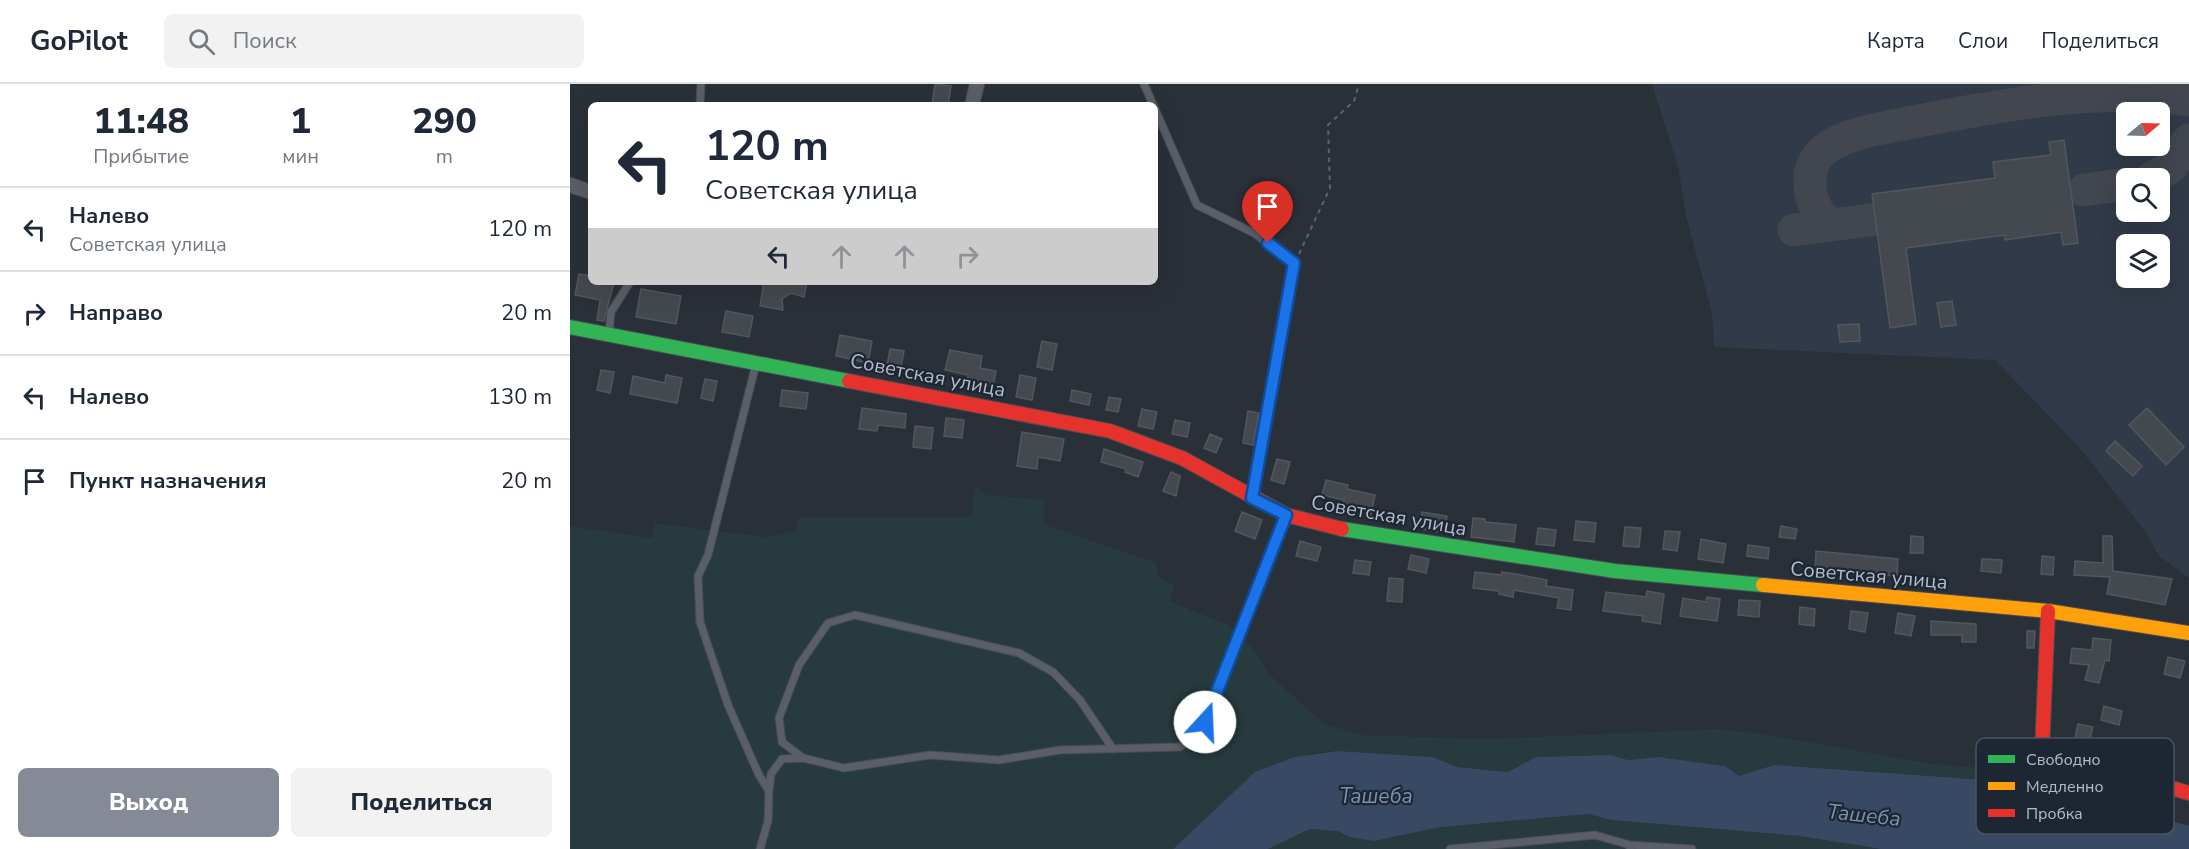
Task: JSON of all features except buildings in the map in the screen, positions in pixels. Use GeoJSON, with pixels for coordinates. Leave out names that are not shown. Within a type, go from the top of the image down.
{"type":"FeatureCollection","features":[{"type":"Feature","properties":{"kind":"street"},"geometry":{"type":"LineString","coordinates":[[973,102],[977,84]]}},
{"type":"Feature","properties":{"kind":"street"},"geometry":{"type":"LineString","coordinates":[[570,185],[588,191]]}},
{"type":"Feature","properties":{"kind":"street","name":"Советская улица"},"geometry":{"type":"LineString","coordinates":[[570,327],[1110,431],[1182,458],[1286,515],[1345,530],[1615,571],[2048,611],[2188,631]]}},
{"type":"Feature","properties":{"kind":"street"},"geometry":{"type":"LineString","coordinates":[[2043,738],[2048,611]]}},
{"type":"Feature","properties":{"kind":"street"},"geometry":{"type":"LineString","coordinates":[[2174,790],[2189,794]]}},
{"type":"Feature","properties":{"kind":"lane"},"geometry":{"type":"LineString","coordinates":[[700,102],[701,84]]}},
{"type":"Feature","properties":{"kind":"lane"},"geometry":{"type":"LineString","coordinates":[[1144,84],[1152,102]]}},
{"type":"Feature","properties":{"kind":"lane"},"geometry":{"type":"LineString","coordinates":[[1158,116],[1197,205],[1254,233],[1294,263],[1252,498]]}},
{"type":"Feature","properties":{"kind":"lane"},"geometry":{"type":"LineString","coordinates":[[609,333],[611,312],[628,285]]}},
{"type":"Feature","properties":{"kind":"lane"},"geometry":{"type":"LineString","coordinates":[[756,362],[708,555],[698,576],[700,622],[728,705],[759,775],[769,791]]}},
{"type":"Feature","properties":{"kind":"lane"},"geometry":{"type":"LineString","coordinates":[[760,849],[768,821],[771,774],[782,759],[802,758],[844,768],[930,755],[999,760],[1060,750],[1180,747],[1201,734],[1286,515]]}},
{"type":"Feature","properties":{"kind":"lane"},"geometry":{"type":"LineString","coordinates":[[802,758],[782,742],[779,718],[799,665],[828,623],[855,615],[1019,653],[1053,672],[1080,700],[1113,749]]}},
{"type":"Feature","properties":{"kind":"lane"},"geometry":{"type":"LineString","coordinates":[[1450,849],[1595,835],[1630,847],[1692,849]]}},
{"type":"Feature","properties":{"kind":"path"},"geometry":{"type":"LineString","coordinates":[[1294,263],[1330,188],[1328,124],[1354,102],[1359,84]]}},
{"type":"Feature","properties":{"kind":"shaded area"},"geometry":{"type":"Polygon","coordinates":[[[1652,84],[2189,84],[2189,578],[2158,555],[2150,539],[2131,513],[2078,446],[1995,360],[1714,347],[1712,313],[1686,216],[1679,170],[1652,84]]]}},
{"type":"Feature","properties":{"kind":"green space"},"geometry":{"type":"Polygon","coordinates":[[[976,487],[985,495],[1045,500],[1043,524],[1156,563],[1159,578],[1175,585],[1169,601],[1231,626],[1256,652],[1268,673],[1323,723],[1360,735],[1487,739],[1717,729],[1763,734],[1932,764],[1976,767],[1976,779],[1774,765],[1739,776],[1725,766],[1658,757],[1628,760],[1611,755],[1536,757],[1508,772],[1457,767],[1433,757],[1338,751],[1312,753],[1255,772],[1173,849],[570,849],[570,526],[652,538],[655,523],[767,537],[795,531],[800,517],[971,517],[976,487]]]}},
{"type":"Feature","properties":{"kind":"green space"},"geometry":{"type":"Polygon","coordinates":[[[1588,814],[1612,820],[1800,836],[1881,849],[1268,849],[1310,829],[1339,831],[1350,837],[1385,839],[1441,827],[1588,814]]]}},
{"type":"Feature","properties":{"kind":"water","name":"Ташеба"},"geometry":{"type":"Polygon","coordinates":[[[1338,751],[1433,757],[1457,767],[1508,772],[1536,757],[1611,755],[1628,760],[1658,757],[1725,766],[1739,776],[1774,765],[1976,779],[1976,834],[2174,834],[2174,822],[2189,826],[2189,849],[1881,849],[1800,836],[1612,820],[1588,814],[1441,827],[1374,841],[1349,837],[1338,831],[1310,829],[1268,849],[1173,849],[1255,772],[1295,757],[1338,751]]]}},
{"type":"Feature","properties":{"kind":"taxiway"},"geometry":{"type":"LineString","coordinates":[[1832,225],[1822,217],[1813,202],[1811,171],[1822,152],[1851,136],[1951,115],[2053,99],[2121,95],[2189,100]]}},
{"type":"Feature","properties":{"kind":"taxiway"},"geometry":{"type":"LineString","coordinates":[[2169,168],[2189,140]]}},
{"type":"Feature","properties":{"kind":"taxiway"},"geometry":{"type":"LineString","coordinates":[[2084,190],[2116,186]]}},
{"type":"Feature","properties":{"kind":"taxiway"},"geometry":{"type":"LineString","coordinates":[[1794,230],[1876,219]]}},
{"type":"Feature","properties":{"kind":"traffic: fast"},"geometry":{"type":"LineString","coordinates":[[570,327],[849,381]]}},
{"type":"Feature","properties":{"kind":"traffic: fast"},"geometry":{"type":"LineString","coordinates":[[1342,529],[1615,571],[1763,585]]}},
{"type":"Feature","properties":{"kind":"traffic: slow"},"geometry":{"type":"LineString","coordinates":[[1763,585],[2048,611],[2189,633]]}},
{"type":"Feature","properties":{"kind":"traffic: jam"},"geometry":{"type":"LineString","coordinates":[[849,381],[1110,431],[1182,458],[1286,515],[1342,529]]}},
{"type":"Feature","properties":{"kind":"traffic: jam"},"geometry":{"type":"LineString","coordinates":[[2043,738],[2048,611]]}},
{"type":"Feature","properties":{"kind":"traffic: jam"},"geometry":{"type":"LineString","coordinates":[[2174,789],[2189,793]]}},
{"type":"Feature","properties":{"kind":"route"},"geometry":{"type":"LineString","coordinates":[[1205,722],[1286,515],[1252,498],[1294,263],[1268,243]]}}]}
